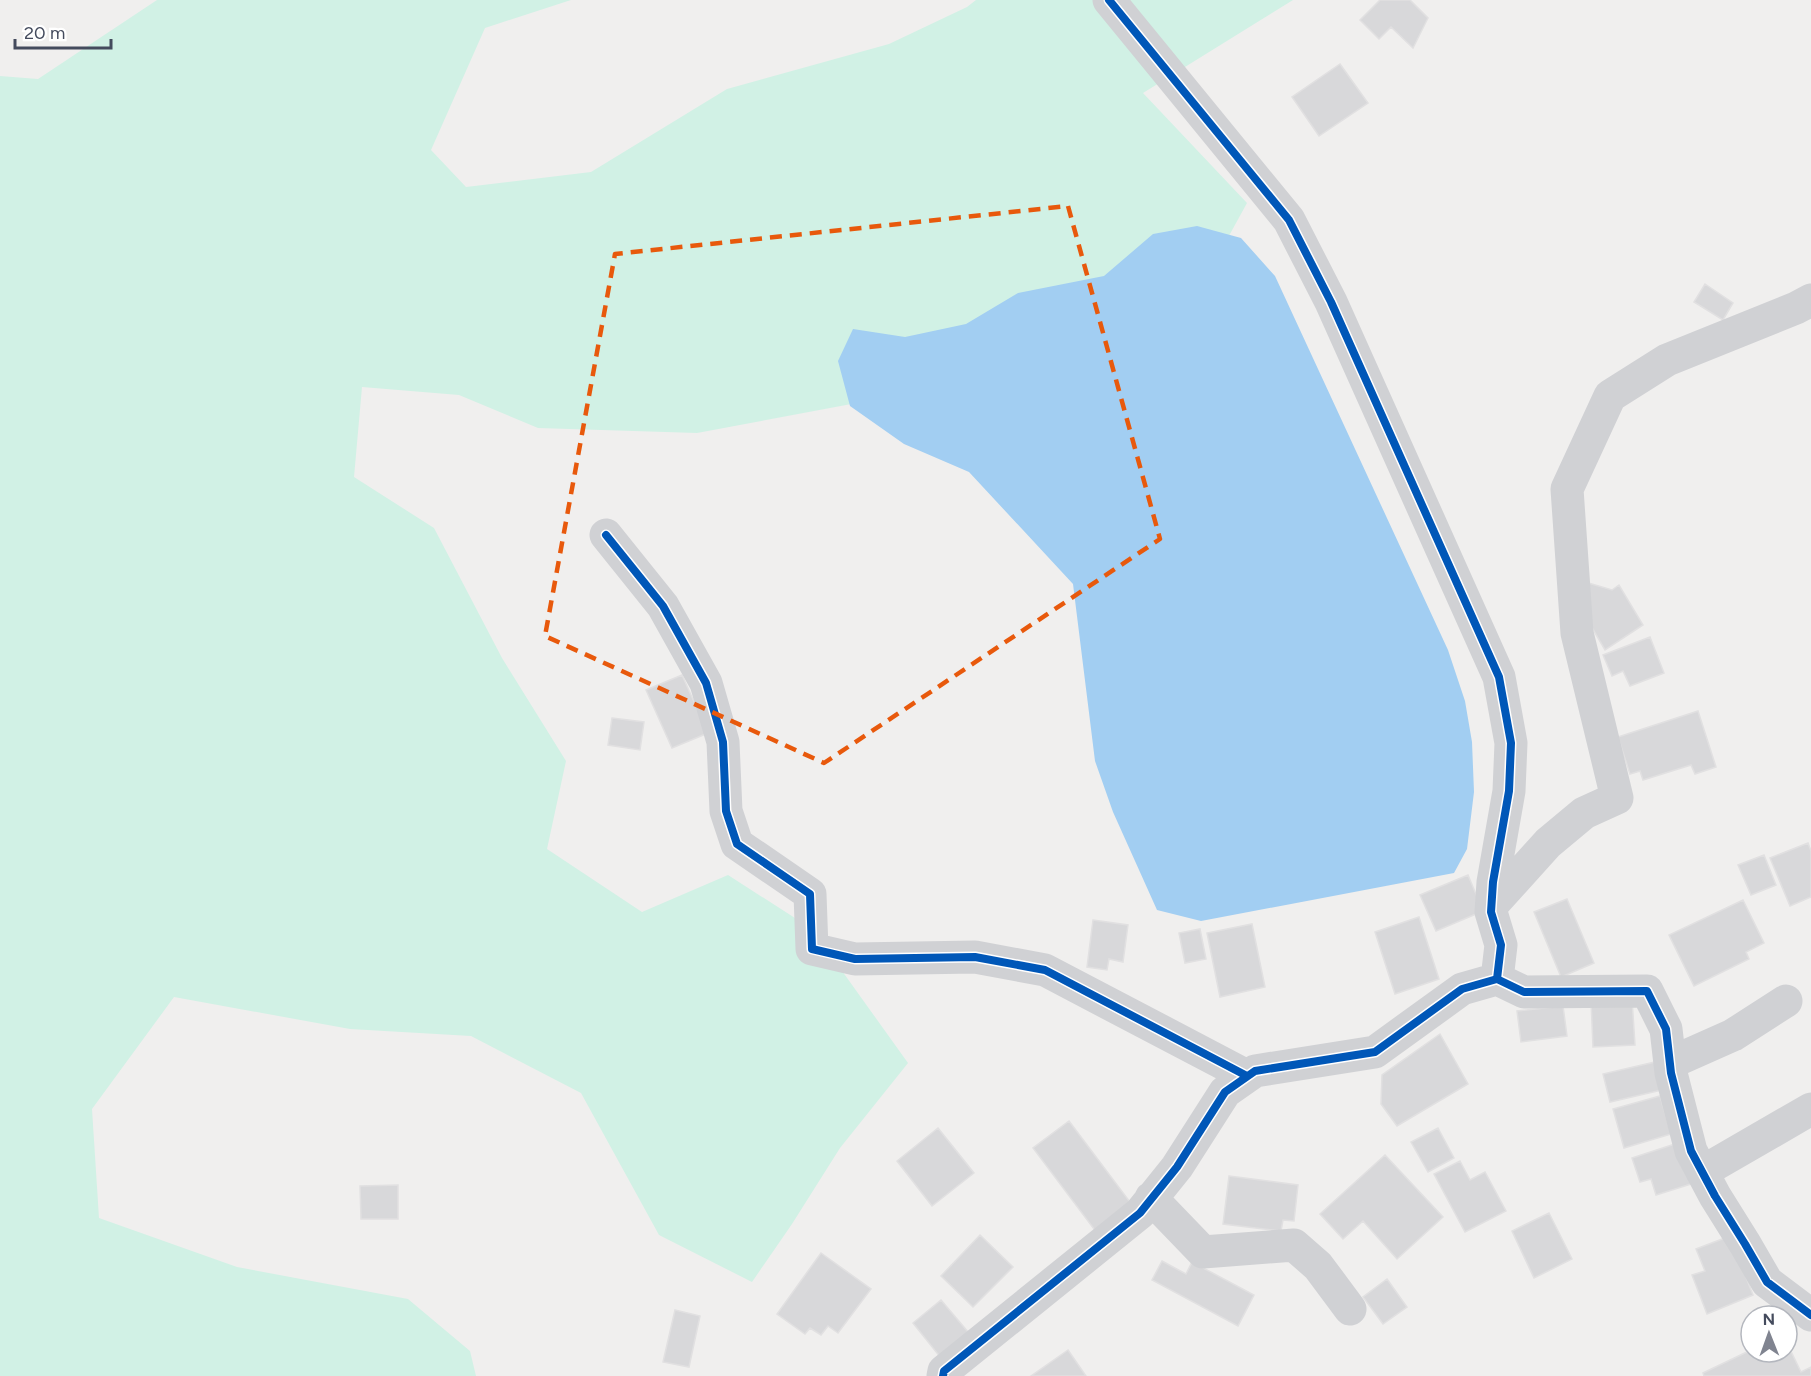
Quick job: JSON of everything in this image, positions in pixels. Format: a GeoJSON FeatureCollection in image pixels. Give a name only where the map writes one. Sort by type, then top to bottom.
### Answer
{"type":"FeatureCollection","features":[{"type":"Feature","properties":{"kind":"street"},"geometry":{"type":"LineString","coordinates":[[1109,0],[1288,220],[1331,302],[1499,677],[1511,743],[1509,791],[1493,882],[1491,912],[1501,945],[1497,979]]}},
{"type":"Feature","properties":{"kind":"street"},"geometry":{"type":"LineString","coordinates":[[1492,905],[1548,843],[1584,813],[1617,798],[1577,633],[1567,489],[1610,396],[1667,360],[1811,300]]}},
{"type":"Feature","properties":{"kind":"street"},"geometry":{"type":"LineString","coordinates":[[606,535],[663,606],[706,683],[723,742],[726,811],[737,844],[810,894],[812,949],[855,959],[975,957],[1045,970],[1247,1076]]}},
{"type":"Feature","properties":{"kind":"street"},"geometry":{"type":"LineString","coordinates":[[943,1376],[944,1371],[1140,1213],[1177,1167],[1225,1092],[1247,1076],[1255,1071],[1375,1052],[1462,989],[1497,979],[1524,992],[1647,991],[1666,1029],[1670,1064],[1691,1151],[1767,1282],[1811,1315]]}},
{"type":"Feature","properties":{"kind":"street"},"geometry":{"type":"LineString","coordinates":[[1670,1064],[1733,1035],[1786,1001]]}},
{"type":"Feature","properties":{"kind":"street"},"geometry":{"type":"LineString","coordinates":[[1702,1172],[1811,1110]]}},
{"type":"Feature","properties":{"kind":"street"},"geometry":{"type":"LineString","coordinates":[[1151,1198],[1203,1252],[1294,1245],[1318,1266],[1350,1309]]}},
{"type":"Feature","properties":{"kind":"highlighted area"},"geometry":{"type":"Polygon","coordinates":[[[1068,206],[1160,539],[824,763],[545,636],[615,254],[1068,206]]]}},
{"type":"Feature","properties":{"kind":"green space"},"geometry":{"type":"Polygon","coordinates":[[[157,0],[571,0],[485,28],[431,150],[466,187],[591,172],[727,89],[889,44],[967,7],[976,0],[1293,0],[1143,93],[1247,203],[1213,265],[894,396],[697,433],[538,428],[459,395],[362,387],[354,477],[434,528],[502,658],[566,761],[547,849],[642,912],[728,875],[812,929],[908,1063],[840,1148],[752,1282],[659,1235],[581,1093],[471,1036],[350,1029],[174,997],[92,1109],[99,1218],[237,1267],[408,1299],[470,1351],[476,1376],[0,1376],[0,76],[38,79],[157,0]]]}},
{"type":"Feature","properties":{"kind":"water"},"geometry":{"type":"Polygon","coordinates":[[[1197,226],[1241,238],[1275,276],[1448,650],[1465,701],[1472,742],[1474,792],[1467,849],[1454,873],[1201,921],[1157,910],[1113,812],[1095,761],[1073,584],[969,472],[904,444],[850,406],[838,361],[853,329],[905,337],[966,324],[1018,293],[1104,276],[1153,234],[1197,226]]]}},
{"type":"Feature","properties":{"kind":"building"},"geometry":{"type":"Polygon","coordinates":[[[1380,0],[1410,0],[1428,18],[1413,48],[1391,27],[1379,39],[1360,20],[1380,0]]]}},
{"type":"Feature","properties":{"kind":"building"},"geometry":{"type":"Polygon","coordinates":[[[1340,64],[1368,103],[1319,136],[1292,97],[1340,64]]]}},
{"type":"Feature","properties":{"kind":"building"},"geometry":{"type":"Polygon","coordinates":[[[1705,284],[1733,303],[1723,320],[1694,302],[1705,284]]]}},
{"type":"Feature","properties":{"kind":"building"},"geometry":{"type":"Polygon","coordinates":[[[1585,582],[1612,590],[1619,585],[1643,625],[1605,650],[1584,614],[1585,582]]]}},
{"type":"Feature","properties":{"kind":"building"},"geometry":{"type":"Polygon","coordinates":[[[1650,637],[1664,673],[1630,686],[1623,671],[1612,676],[1603,655],[1650,637]]]}},
{"type":"Feature","properties":{"kind":"building"},"geometry":{"type":"Polygon","coordinates":[[[682,675],[708,733],[672,748],[646,690],[682,675]]]}},
{"type":"Feature","properties":{"kind":"building"},"geometry":{"type":"Polygon","coordinates":[[[1698,711],[1716,767],[1695,774],[1691,765],[1643,780],[1640,771],[1630,774],[1618,737],[1698,711]]]}},
{"type":"Feature","properties":{"kind":"building"},"geometry":{"type":"Polygon","coordinates":[[[612,718],[644,722],[640,750],[608,745],[612,718]]]}},
{"type":"Feature","properties":{"kind":"building"},"geometry":{"type":"Polygon","coordinates":[[[1808,843],[1811,851],[1811,897],[1790,906],[1770,858],[1808,843]]]}},
{"type":"Feature","properties":{"kind":"building"},"geometry":{"type":"Polygon","coordinates":[[[1764,855],[1776,885],[1751,895],[1738,865],[1764,855]]]}},
{"type":"Feature","properties":{"kind":"building"},"geometry":{"type":"Polygon","coordinates":[[[1468,875],[1483,911],[1436,931],[1420,895],[1468,875]]]}},
{"type":"Feature","properties":{"kind":"building"},"geometry":{"type":"Polygon","coordinates":[[[1567,899],[1594,963],[1561,977],[1534,912],[1567,899]]]}},
{"type":"Feature","properties":{"kind":"building"},"geometry":{"type":"Polygon","coordinates":[[[1743,900],[1764,943],[1746,952],[1749,959],[1694,986],[1669,935],[1743,900]]]}},
{"type":"Feature","properties":{"kind":"building"},"geometry":{"type":"Polygon","coordinates":[[[1419,917],[1439,979],[1395,994],[1375,932],[1419,917]]]}},
{"type":"Feature","properties":{"kind":"building"},"geometry":{"type":"Polygon","coordinates":[[[1093,920],[1128,925],[1123,962],[1109,959],[1107,970],[1087,967],[1093,920]]]}},
{"type":"Feature","properties":{"kind":"building"},"geometry":{"type":"Polygon","coordinates":[[[1252,924],[1265,987],[1220,997],[1207,933],[1252,924]]]}},
{"type":"Feature","properties":{"kind":"building"},"geometry":{"type":"Polygon","coordinates":[[[1200,929],[1206,959],[1185,963],[1179,933],[1200,929]]]}},
{"type":"Feature","properties":{"kind":"building"},"geometry":{"type":"Polygon","coordinates":[[[1632,999],[1635,1045],[1593,1047],[1591,1001],[1632,999]]]}},
{"type":"Feature","properties":{"kind":"building"},"geometry":{"type":"Polygon","coordinates":[[[1563,1006],[1567,1036],[1521,1042],[1517,1011],[1563,1006]]]}},
{"type":"Feature","properties":{"kind":"building"},"geometry":{"type":"Polygon","coordinates":[[[1440,1034],[1468,1084],[1397,1126],[1381,1104],[1382,1075],[1440,1034]]]}},
{"type":"Feature","properties":{"kind":"building"},"geometry":{"type":"Polygon","coordinates":[[[1655,1062],[1662,1090],[1610,1102],[1603,1074],[1655,1062]]]}},
{"type":"Feature","properties":{"kind":"building"},"geometry":{"type":"Polygon","coordinates":[[[1660,1096],[1671,1134],[1624,1148],[1613,1109],[1660,1096]]]}},
{"type":"Feature","properties":{"kind":"building"},"geometry":{"type":"Polygon","coordinates":[[[1069,1121],[1136,1210],[1100,1237],[1033,1148],[1069,1121]]]}},
{"type":"Feature","properties":{"kind":"building"},"geometry":{"type":"Polygon","coordinates":[[[938,1128],[974,1173],[932,1206],[897,1161],[938,1128]]]}},
{"type":"Feature","properties":{"kind":"building"},"geometry":{"type":"Polygon","coordinates":[[[1438,1128],[1454,1158],[1428,1172],[1411,1142],[1438,1128]]]}},
{"type":"Feature","properties":{"kind":"building"},"geometry":{"type":"Polygon","coordinates":[[[1678,1143],[1691,1184],[1656,1195],[1651,1179],[1640,1182],[1632,1158],[1678,1143]]]}},
{"type":"Feature","properties":{"kind":"building"},"geometry":{"type":"Polygon","coordinates":[[[1385,1155],[1443,1217],[1397,1259],[1363,1221],[1343,1239],[1320,1214],[1385,1155]]]}},
{"type":"Feature","properties":{"kind":"building"},"geometry":{"type":"Polygon","coordinates":[[[1460,1161],[1470,1180],[1485,1172],[1506,1211],[1465,1232],[1434,1174],[1460,1161]]]}},
{"type":"Feature","properties":{"kind":"building"},"geometry":{"type":"Polygon","coordinates":[[[1229,1176],[1298,1185],[1294,1221],[1283,1220],[1281,1231],[1223,1224],[1229,1176]]]}},
{"type":"Feature","properties":{"kind":"building"},"geometry":{"type":"Polygon","coordinates":[[[398,1185],[398,1219],[361,1219],[360,1186],[398,1185]]]}},
{"type":"Feature","properties":{"kind":"building"},"geometry":{"type":"Polygon","coordinates":[[[1549,1213],[1572,1259],[1534,1278],[1512,1231],[1549,1213]]]}},
{"type":"Feature","properties":{"kind":"building"},"geometry":{"type":"Polygon","coordinates":[[[980,1235],[1013,1267],[973,1307],[941,1276],[980,1235]]]}},
{"type":"Feature","properties":{"kind":"building"},"geometry":{"type":"Polygon","coordinates":[[[1730,1236],[1753,1295],[1707,1314],[1692,1275],[1705,1271],[1696,1249],[1730,1236]]]}},
{"type":"Feature","properties":{"kind":"building"},"geometry":{"type":"Polygon","coordinates":[[[821,1253],[871,1289],[838,1333],[828,1326],[821,1335],[810,1328],[805,1334],[777,1314],[821,1253]]]}},
{"type":"Feature","properties":{"kind":"building"},"geometry":{"type":"Polygon","coordinates":[[[1162,1261],[1186,1274],[1192,1262],[1254,1295],[1238,1326],[1152,1280],[1162,1261]]]}},
{"type":"Feature","properties":{"kind":"building"},"geometry":{"type":"Polygon","coordinates":[[[1387,1279],[1407,1307],[1383,1324],[1363,1297],[1387,1279]]]}},
{"type":"Feature","properties":{"kind":"building"},"geometry":{"type":"Polygon","coordinates":[[[941,1300],[974,1339],[945,1363],[913,1323],[941,1300]]]}},
{"type":"Feature","properties":{"kind":"building"},"geometry":{"type":"Polygon","coordinates":[[[675,1310],[700,1316],[689,1367],[663,1362],[675,1310]]]}},
{"type":"Feature","properties":{"kind":"building"},"geometry":{"type":"Polygon","coordinates":[[[1068,1350],[1086,1376],[1031,1376],[1068,1350]]]}},
{"type":"Feature","properties":{"kind":"building"},"geometry":{"type":"Polygon","coordinates":[[[1739,1356],[1739,1364],[1797,1364],[1801,1372],[1811,1367],[1811,1376],[1704,1376],[1703,1373],[1739,1356]]]}},
{"type":"Feature","properties":{"kind":"cycle path"},"geometry":{"type":"LineString","coordinates":[[1109,0],[1289,220],[1331,302],[1499,677],[1511,743],[1509,791],[1493,882],[1491,912],[1501,945],[1497,979]]}},
{"type":"Feature","properties":{"kind":"cycle path"},"geometry":{"type":"LineString","coordinates":[[606,535],[663,606],[706,683],[723,742],[726,811],[737,844],[810,894],[812,949],[855,959],[975,957],[1045,970],[1247,1076]]}},
{"type":"Feature","properties":{"kind":"cycle path"},"geometry":{"type":"LineString","coordinates":[[943,1376],[944,1371],[1140,1213],[1177,1167],[1225,1092],[1255,1071],[1375,1052],[1462,989],[1497,979],[1524,992],[1647,991],[1666,1029],[1671,1073],[1691,1151],[1715,1196],[1767,1282],[1811,1315]]}}]}
